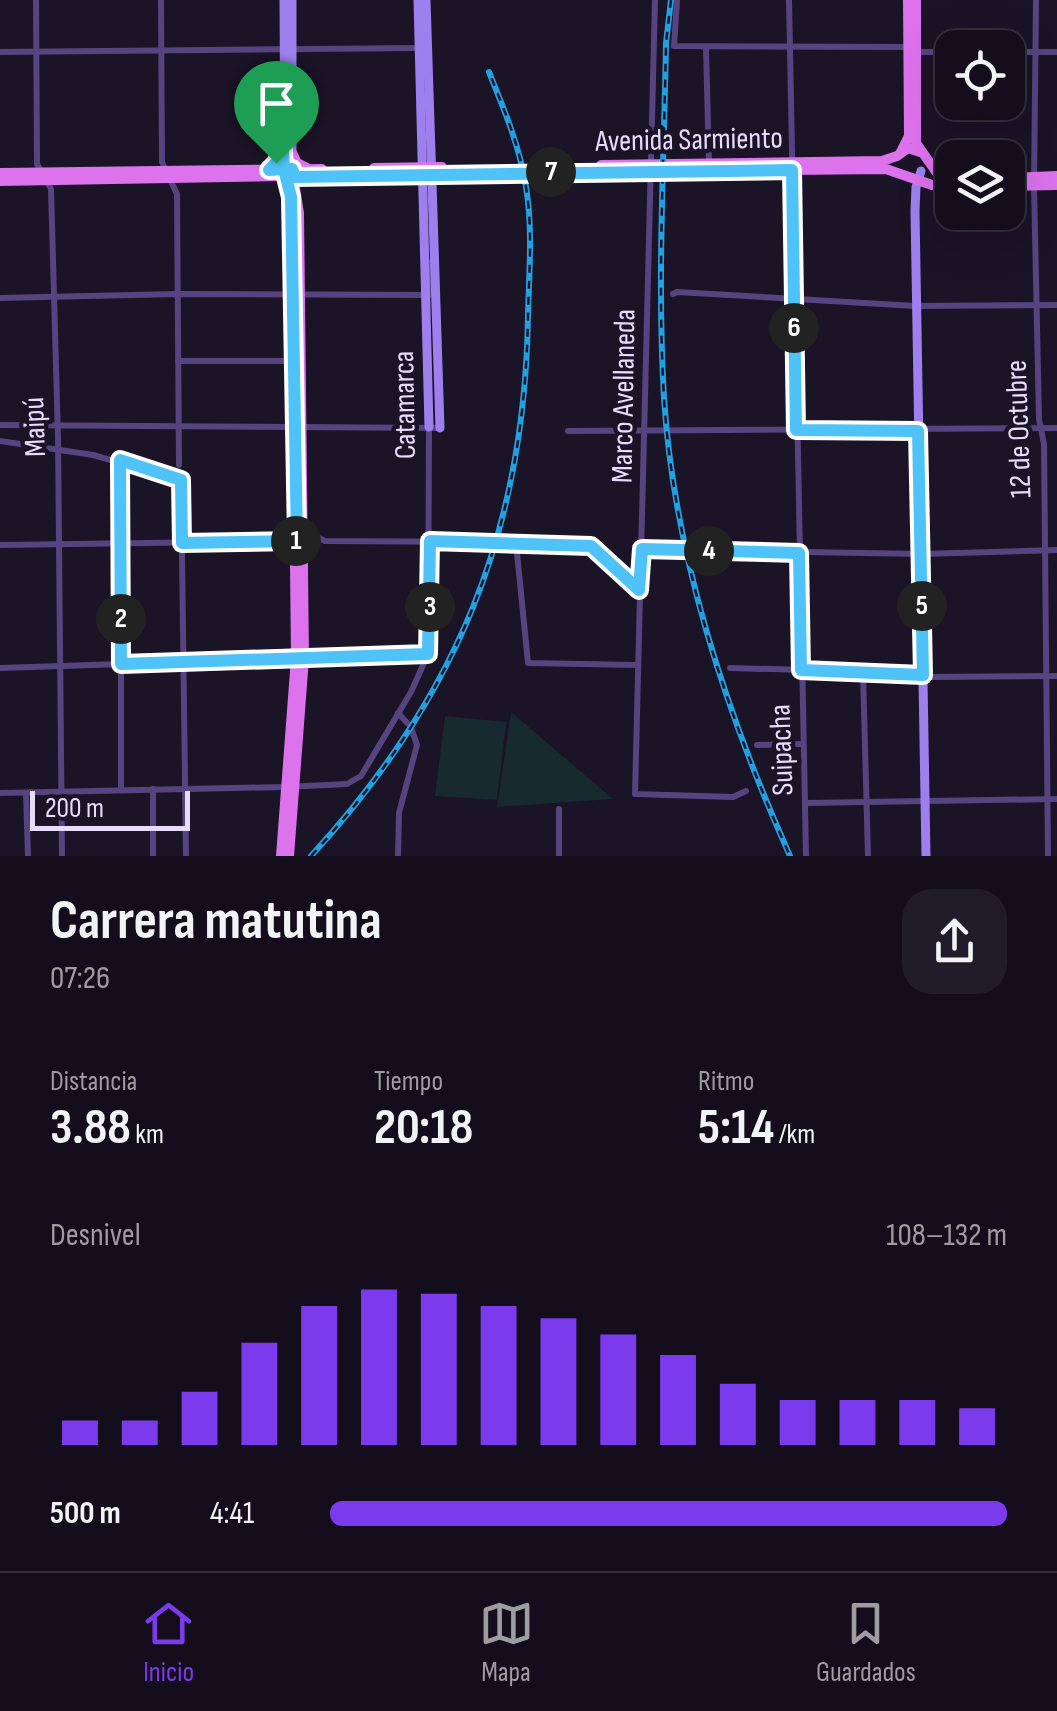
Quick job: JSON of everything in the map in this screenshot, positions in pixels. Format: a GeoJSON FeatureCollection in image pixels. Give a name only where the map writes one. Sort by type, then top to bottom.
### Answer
{"type":"FeatureCollection","features":[{"type":"Feature","properties":{"kind":"main road"},"geometry":{"type":"LineString","coordinates":[[284,0],[288,50]]}},
{"type":"Feature","properties":{"kind":"main road"},"geometry":{"type":"LineString","coordinates":[[281,856],[300,658],[294,198],[287,150],[292,0]]}},
{"type":"Feature","properties":{"kind":"main road","name":"Catamarca"},"geometry":{"type":"LineString","coordinates":[[418,0],[430,152],[426,171],[432,190],[434,428]]}},
{"type":"Feature","properties":{"kind":"main road","name":"Catamarca"},"geometry":{"type":"LineString","coordinates":[[426,0],[425,251],[432,295]]}},
{"type":"Feature","properties":{"kind":"main road"},"geometry":{"type":"LineString","coordinates":[[908,0],[916,137],[922,155],[935,172]]}},
{"type":"Feature","properties":{"kind":"main road"},"geometry":{"type":"LineString","coordinates":[[899,172],[899,155],[908,136],[916,0]]}},
{"type":"Feature","properties":{"kind":"main road","name":"Avenida Sarmiento"},"geometry":{"type":"LineString","coordinates":[[0,173],[271,174],[792,166],[882,161],[912,148],[922,155]]}},
{"type":"Feature","properties":{"kind":"main road"},"geometry":{"type":"LineString","coordinates":[[287,150],[297,163],[313,173],[294,198]]}},
{"type":"Feature","properties":{"kind":"main road"},"geometry":{"type":"LineString","coordinates":[[287,150],[271,174],[284,183],[294,198]]}},
{"type":"Feature","properties":{"kind":"main road"},"geometry":{"type":"LineString","coordinates":[[430,152],[434,162],[450,170],[438,178],[432,190]]}},
{"type":"Feature","properties":{"kind":"main road"},"geometry":{"type":"LineString","coordinates":[[922,155],[915,195],[926,856]]}},
{"type":"Feature","properties":{"kind":"main road","name":"Avenida Sarmiento"},"geometry":{"type":"LineString","coordinates":[[650,167],[709,164],[875,168],[917,176],[935,185]]}},
{"type":"Feature","properties":{"kind":"main road","name":"Avenida Sarmiento"},"geometry":{"type":"LineString","coordinates":[[0,181],[44,176]]}},
{"type":"Feature","properties":{"kind":"main road"},"geometry":{"type":"LineString","coordinates":[[1025,183],[1057,176]]}},
{"type":"Feature","properties":{"kind":"main road"},"geometry":{"type":"LineString","coordinates":[[1025,181],[1057,185]]}},
{"type":"Feature","properties":{"kind":"main road"},"geometry":{"type":"LineString","coordinates":[[915,195],[932,185]]}},
{"type":"Feature","properties":{"kind":"main road"},"geometry":{"type":"LineString","coordinates":[[296,295],[294,361],[299,425]]}},
{"type":"Feature","properties":{"kind":"main road"},"geometry":{"type":"LineString","coordinates":[[288,787],[289,856]]}},
{"type":"Feature","properties":{"kind":"street","name":"Maipú"},"geometry":{"type":"LineString","coordinates":[[36,0],[37,164],[51,189],[62,856]]}},
{"type":"Feature","properties":{"kind":"street"},"geometry":{"type":"LineString","coordinates":[[161,0],[162,162],[177,194],[179,466]]}},
{"type":"Feature","properties":{"kind":"street","name":"Marco Avellaneda"},"geometry":{"type":"LineString","coordinates":[[655,0],[636,794],[733,797],[746,791]]}},
{"type":"Feature","properties":{"kind":"street"},"geometry":{"type":"LineString","coordinates":[[678,0],[674,46],[935,51]]}},
{"type":"Feature","properties":{"kind":"street","name":"Suipacha"},"geometry":{"type":"LineString","coordinates":[[788,0],[806,856]]}},
{"type":"Feature","properties":{"kind":"street","name":"12 de Octubre"},"geometry":{"type":"LineString","coordinates":[[1036,0],[1036,305],[1040,428],[1044,444],[1046,676],[1052,799],[1048,856]]}},
{"type":"Feature","properties":{"kind":"street"},"geometry":{"type":"LineString","coordinates":[[0,52],[424,48]]}},
{"type":"Feature","properties":{"kind":"street"},"geometry":{"type":"LineString","coordinates":[[706,48],[709,164]]}},
{"type":"Feature","properties":{"kind":"street"},"geometry":{"type":"LineString","coordinates":[[1025,52],[1057,52]]}},
{"type":"Feature","properties":{"kind":"street"},"geometry":{"type":"LineString","coordinates":[[673,294],[916,306],[1057,305]]}},
{"type":"Feature","properties":{"kind":"street"},"geometry":{"type":"LineString","coordinates":[[0,298],[432,295]]}},
{"type":"Feature","properties":{"kind":"street"},"geometry":{"type":"LineString","coordinates":[[178,361],[294,361]]}},
{"type":"Feature","properties":{"kind":"street"},"geometry":{"type":"LineString","coordinates":[[0,425],[434,428]]}},
{"type":"Feature","properties":{"kind":"street","name":"Catamarca"},"geometry":{"type":"LineString","coordinates":[[288,787],[348,784],[361,776],[424,668],[428,654],[434,428]]}},
{"type":"Feature","properties":{"kind":"street"},"geometry":{"type":"LineString","coordinates":[[568,431],[1057,428]]}},
{"type":"Feature","properties":{"kind":"street"},"geometry":{"type":"LineString","coordinates":[[0,441],[120,460],[181,480],[186,856]]}},
{"type":"Feature","properties":{"kind":"street"},"geometry":{"type":"LineString","coordinates":[[120,460],[122,790]]}},
{"type":"Feature","properties":{"kind":"street"},"geometry":{"type":"LineString","coordinates":[[0,546],[182,543],[300,535],[324,540],[591,546],[639,590]]}},
{"type":"Feature","properties":{"kind":"street"},"geometry":{"type":"LineString","coordinates":[[516,543],[528,663],[637,664]]}},
{"type":"Feature","properties":{"kind":"street"},"geometry":{"type":"LineString","coordinates":[[642,549],[921,554],[1057,550]]}},
{"type":"Feature","properties":{"kind":"street"},"geometry":{"type":"LineString","coordinates":[[0,668],[428,654]]}},
{"type":"Feature","properties":{"kind":"street"},"geometry":{"type":"LineString","coordinates":[[730,668],[1057,676]]}},
{"type":"Feature","properties":{"kind":"street"},"geometry":{"type":"LineString","coordinates":[[863,672],[868,856]]}},
{"type":"Feature","properties":{"kind":"street"},"geometry":{"type":"LineString","coordinates":[[398,713],[411,727],[417,744],[398,823],[398,856]]}},
{"type":"Feature","properties":{"kind":"street"},"geometry":{"type":"LineString","coordinates":[[757,744],[803,744]]}},
{"type":"Feature","properties":{"kind":"street"},"geometry":{"type":"LineString","coordinates":[[0,793],[288,787]]}},
{"type":"Feature","properties":{"kind":"street"},"geometry":{"type":"LineString","coordinates":[[153,856],[154,789]]}},
{"type":"Feature","properties":{"kind":"street"},"geometry":{"type":"LineString","coordinates":[[26,793],[28,856]]}},
{"type":"Feature","properties":{"kind":"street"},"geometry":{"type":"LineString","coordinates":[[806,803],[1052,799]]}},
{"type":"Feature","properties":{"kind":"street"},"geometry":{"type":"LineString","coordinates":[[559,809],[559,856]]}},
{"type":"Feature","properties":{"kind":"green space"},"geometry":{"type":"Polygon","coordinates":[[[511,712],[613,799],[497,807],[511,712]]]}},
{"type":"Feature","properties":{"kind":"green space"},"geometry":{"type":"Polygon","coordinates":[[[445,716],[506,722],[497,800],[435,796],[445,716]]]}},
{"type":"Feature","properties":{"kind":"railway"},"geometry":{"type":"LineString","coordinates":[[671,0],[666,43],[661,265],[664,398],[670,457],[691,574],[707,632],[745,746],[790,856]]}},
{"type":"Feature","properties":{"kind":"railway"},"geometry":{"type":"LineString","coordinates":[[311,856],[362,796],[406,735],[443,672],[473,607],[497,539],[524,394],[530,267],[529,219],[520,157],[489,72]]}},
{"type":"Feature","properties":{"kind":"route"},"geometry":{"type":"LineString","coordinates":[[276,163],[269,170],[284,169],[291,197],[297,541],[182,543],[181,480],[120,460],[121,664],[428,654],[430,541],[591,546],[639,590],[642,549],[799,553],[801,670],[923,675],[918,431],[796,430],[792,170],[295,177],[292,169],[284,169],[283,150],[276,163]]}}]}
